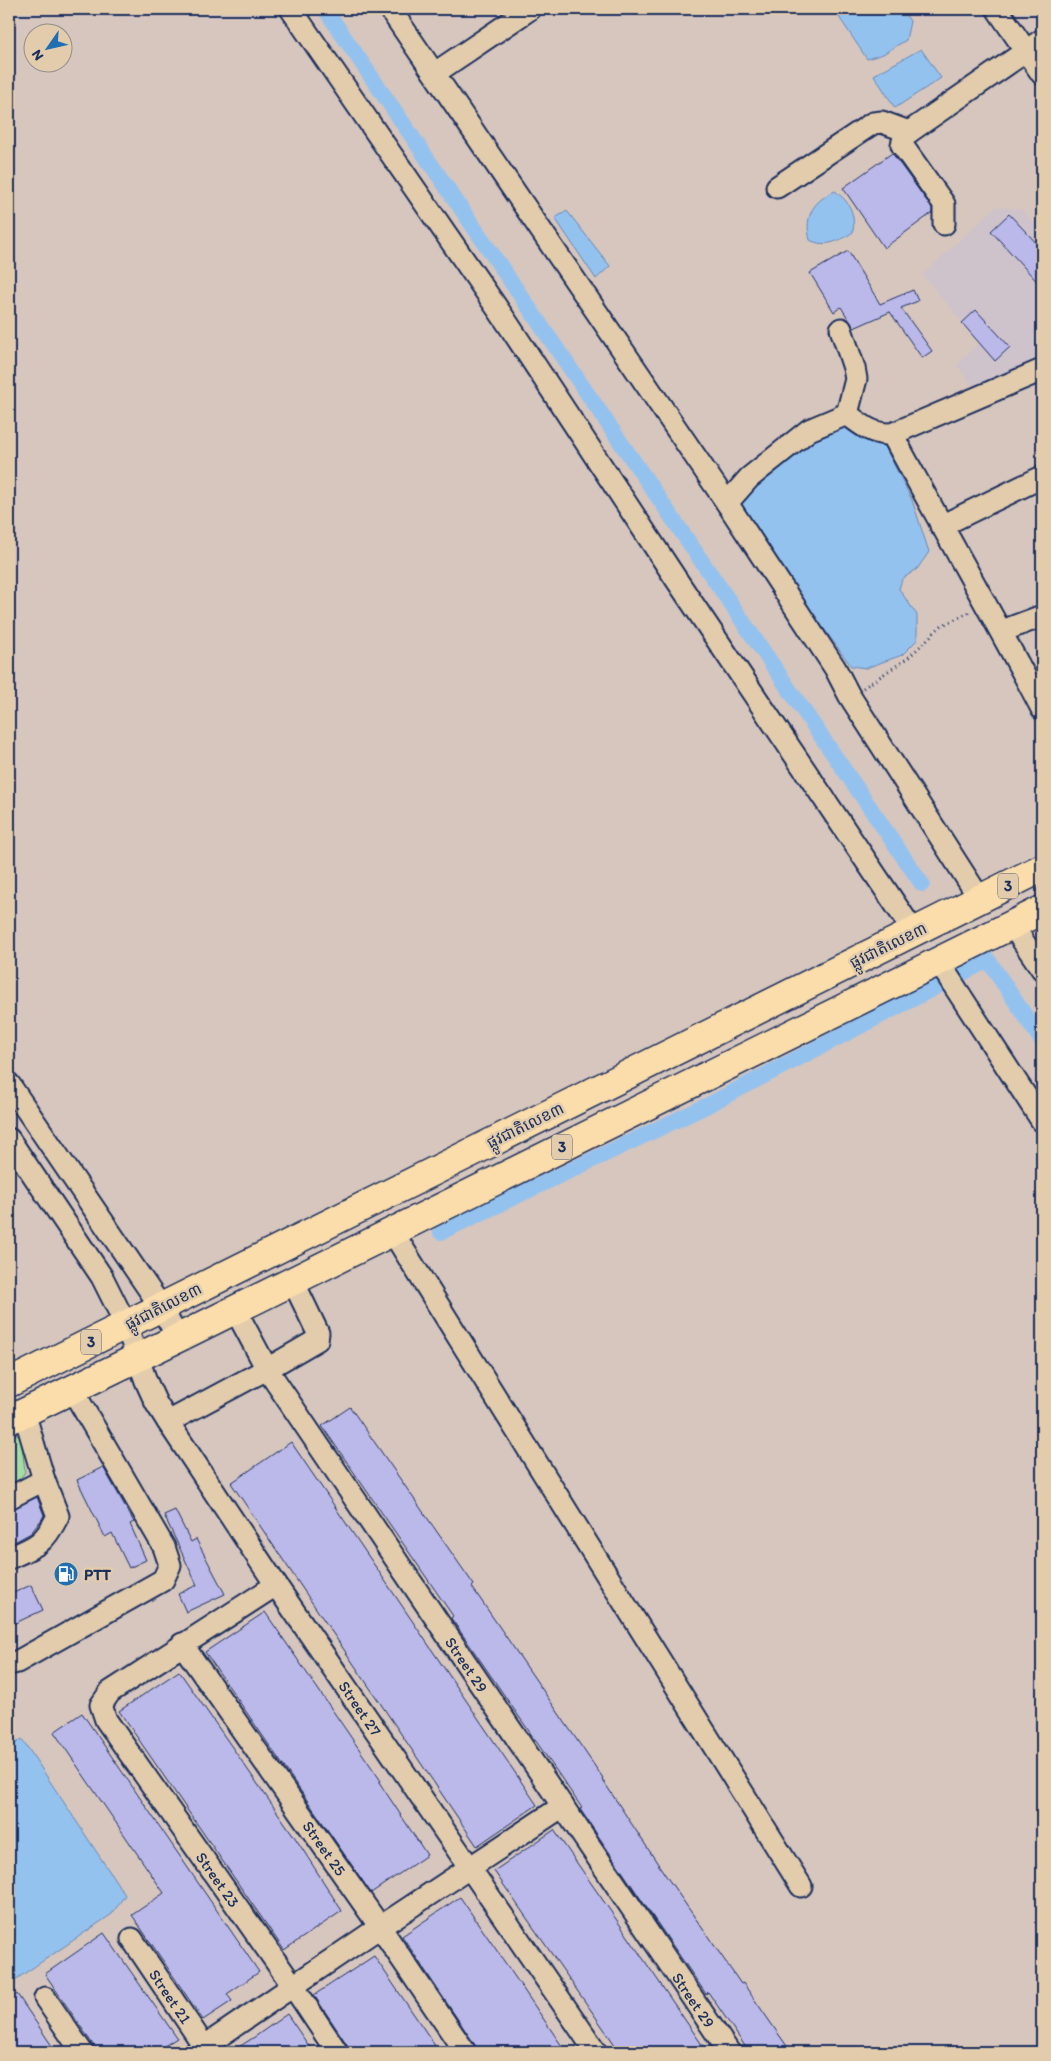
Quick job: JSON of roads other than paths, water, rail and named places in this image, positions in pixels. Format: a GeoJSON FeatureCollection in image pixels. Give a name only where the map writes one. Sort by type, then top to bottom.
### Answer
{"type":"FeatureCollection","features":[{"type":"Feature","properties":{"kind":"highway","name":"ផ្លូវជាតិលេខ៣"},"geometry":{"type":"LineString","coordinates":[[9,1383],[1042,868]]}},
{"type":"Feature","properties":{"kind":"highway","name":"ផ្លូវជាតិលេខ៣"},"geometry":{"type":"LineString","coordinates":[[16,1416],[178,1338],[1042,910]]}},
{"type":"Feature","properties":{"kind":"street"},"geometry":{"type":"LineString","coordinates":[[291,9],[506,321],[678,582],[920,929]]}},
{"type":"Feature","properties":{"kind":"street"},"geometry":{"type":"LineString","coordinates":[[390,9],[727,503],[835,668],[849,695],[976,901]]}},
{"type":"Feature","properties":{"kind":"street"},"geometry":{"type":"LineString","coordinates":[[435,73],[530,9]]}},
{"type":"Feature","properties":{"kind":"street"},"geometry":{"type":"LineString","coordinates":[[997,9],[1034,46],[1042,74]]}},
{"type":"Feature","properties":{"kind":"street"},"geometry":{"type":"LineString","coordinates":[[944,224],[944,204],[902,145],[904,138],[909,132],[1034,46]]}},
{"type":"Feature","properties":{"kind":"street"},"geometry":{"type":"LineString","coordinates":[[777,187],[873,123],[882,122],[909,132]]}},
{"type":"Feature","properties":{"kind":"street"},"geometry":{"type":"LineString","coordinates":[[841,329],[856,379],[847,414]]}},
{"type":"Feature","properties":{"kind":"street"},"geometry":{"type":"LineString","coordinates":[[847,414],[870,431],[882,435],[892,434],[1042,370]]}},
{"type":"Feature","properties":{"kind":"street"},"geometry":{"type":"LineString","coordinates":[[727,503],[749,478],[808,430],[847,414]]}},
{"type":"Feature","properties":{"kind":"street"},"geometry":{"type":"LineString","coordinates":[[892,434],[941,526],[1002,631],[1042,709]]}},
{"type":"Feature","properties":{"kind":"street"},"geometry":{"type":"LineString","coordinates":[[941,526],[1042,477]]}},
{"type":"Feature","properties":{"kind":"street"},"geometry":{"type":"LineString","coordinates":[[1002,631],[1042,616]]}},
{"type":"Feature","properties":{"kind":"street"},"geometry":{"type":"LineString","coordinates":[[1004,929],[1042,969]]}},
{"type":"Feature","properties":{"kind":"street"},"geometry":{"type":"LineString","coordinates":[[942,960],[1042,1121]]}},
{"type":"Feature","properties":{"kind":"street"},"geometry":{"type":"LineString","coordinates":[[9,1084],[161,1307],[178,1338]]}},
{"type":"Feature","properties":{"kind":"street"},"geometry":{"type":"LineString","coordinates":[[9,1138],[34,1121]]}},
{"type":"Feature","properties":{"kind":"street","name":"Street 27"},"geometry":{"type":"LineString","coordinates":[[9,1138],[102,1277],[126,1325],[156,1403],[168,1422],[276,1585],[596,2052]]}},
{"type":"Feature","properties":{"kind":"street"},"geometry":{"type":"LineString","coordinates":[[77,1239],[103,1222]]}},
{"type":"Feature","properties":{"kind":"street"},"geometry":{"type":"LineString","coordinates":[[392,1231],[801,1886]]}},
{"type":"Feature","properties":{"kind":"street"},"geometry":{"type":"LineString","coordinates":[[168,1422],[317,1340],[318,1333],[293,1281]]}},
{"type":"Feature","properties":{"kind":"street","name":"Street 29"},"geometry":{"type":"LineString","coordinates":[[235,1309],[267,1369],[729,2052]]}},
{"type":"Feature","properties":{"kind":"street"},"geometry":{"type":"LineString","coordinates":[[9,1664],[17,1662],[163,1580],[170,1565],[164,1546],[72,1389]]}},
{"type":"Feature","properties":{"kind":"street"},"geometry":{"type":"LineString","coordinates":[[9,1558],[32,1548],[48,1535],[58,1516],[16,1416]]}},
{"type":"Feature","properties":{"kind":"street"},"geometry":{"type":"LineString","coordinates":[[9,1498],[44,1480]]}},
{"type":"Feature","properties":{"kind":"street"},"geometry":{"type":"LineString","coordinates":[[182,1644],[276,1585]]}},
{"type":"Feature","properties":{"kind":"street","name":"Street 23"},"geometry":{"type":"LineString","coordinates":[[182,1644],[110,1692],[101,1705],[106,1720],[293,1986],[337,2052]]}},
{"type":"Feature","properties":{"kind":"street","name":"Street 25"},"geometry":{"type":"LineString","coordinates":[[182,1644],[465,2052]]}},
{"type":"Feature","properties":{"kind":"street"},"geometry":{"type":"LineString","coordinates":[[203,2050],[380,1927],[563,1806]]}},
{"type":"Feature","properties":{"kind":"street","name":"Street 21"},"geometry":{"type":"LineString","coordinates":[[132,1939],[203,2050]]}},
{"type":"Feature","properties":{"kind":"street"},"geometry":{"type":"LineString","coordinates":[[45,1998],[82,2052]]}},
{"type":"Feature","properties":{"kind":"water"},"geometry":{"type":"Polygon","coordinates":[[[851,9],[901,9],[910,21],[906,40],[883,54],[867,59],[839,17],[851,9]]]}},
{"type":"Feature","properties":{"kind":"water"},"geometry":{"type":"Polygon","coordinates":[[[921,49],[941,78],[895,108],[874,75],[921,49]]]}},
{"type":"Feature","properties":{"kind":"water"},"geometry":{"type":"Polygon","coordinates":[[[835,191],[851,209],[853,232],[843,238],[827,243],[810,240],[808,224],[812,210],[827,195],[835,191]]]}},
{"type":"Feature","properties":{"kind":"water"},"geometry":{"type":"Polygon","coordinates":[[[567,211],[610,266],[596,279],[555,218],[567,211]]]}},
{"type":"Feature","properties":{"kind":"water"},"geometry":{"type":"Polygon","coordinates":[[[837,420],[880,440],[885,447],[912,500],[929,552],[917,569],[902,579],[899,589],[917,615],[917,640],[902,655],[866,668],[851,666],[737,509],[748,492],[837,420]]]}},
{"type":"Feature","properties":{"kind":"water"},"geometry":{"type":"Polygon","coordinates":[[[22,1739],[125,1895],[112,1914],[9,1984],[9,1748],[22,1739]]]}},
{"type":"Feature","properties":{"kind":"waterway"},"geometry":{"type":"LineString","coordinates":[[325,9],[922,884]]}},
{"type":"Feature","properties":{"kind":"waterway"},"geometry":{"type":"LineString","coordinates":[[441,1232],[706,1106],[988,960],[1042,1041]]}},
{"type":"Feature","properties":{"kind":"place","name":"PTT"},"geometry":{"type":"Point","coordinates":[66,1574]}}]}
